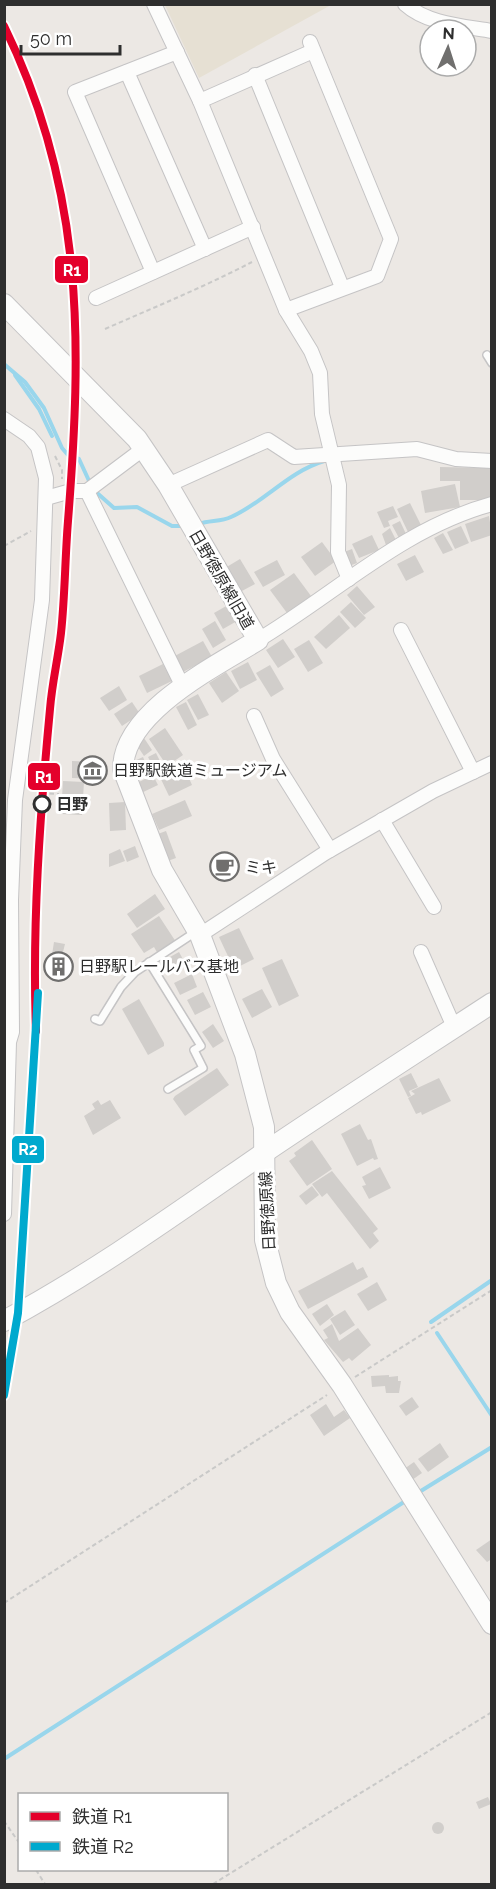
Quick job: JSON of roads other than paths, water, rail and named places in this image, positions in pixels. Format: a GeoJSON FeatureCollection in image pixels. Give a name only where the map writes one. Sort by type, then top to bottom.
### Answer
{"type":"FeatureCollection","features":[{"type":"Feature","properties":{"kind":"street"},"geometry":{"type":"LineString","coordinates":[[154,4],[200,101],[286,310],[311,351],[320,373],[322,414],[333,456],[340,500],[338,552],[349,579]]}},
{"type":"Feature","properties":{"kind":"street"},"geometry":{"type":"LineString","coordinates":[[405,4],[427,18],[492,32]]}},
{"type":"Feature","properties":{"kind":"street"},"geometry":{"type":"LineString","coordinates":[[200,101],[311,46],[391,239],[376,276],[286,310]]}},
{"type":"Feature","properties":{"kind":"street"},"geometry":{"type":"LineString","coordinates":[[153,272],[75,92],[177,52]]}},
{"type":"Feature","properties":{"kind":"street"},"geometry":{"type":"LineString","coordinates":[[127,72],[205,249]]}},
{"type":"Feature","properties":{"kind":"street"},"geometry":{"type":"LineString","coordinates":[[255,75],[342,287]]}},
{"type":"Feature","properties":{"kind":"street"},"geometry":{"type":"LineString","coordinates":[[96,298],[253,227]]}},
{"type":"Feature","properties":{"kind":"street","name":"日野徳原線旧道"},"geometry":{"type":"LineString","coordinates":[[4,304],[143,449],[168,485],[258,640],[182,685],[141,727],[124,755],[123,770],[162,870],[200,935],[245,1053],[264,1127],[265,1153]]}},
{"type":"Feature","properties":{"kind":"street"},"geometry":{"type":"LineString","coordinates":[[4,419],[29,436],[38,447],[46,478],[42,600],[15,800],[11,900],[12,1032],[9,1042],[4,1214]]}},
{"type":"Feature","properties":{"kind":"street"},"geometry":{"type":"LineString","coordinates":[[168,485],[268,440],[294,457],[417,449],[456,459],[492,461]]}},
{"type":"Feature","properties":{"kind":"street"},"geometry":{"type":"LineString","coordinates":[[46,498],[70,491],[87,492],[143,449]]}},
{"type":"Feature","properties":{"kind":"street"},"geometry":{"type":"LineString","coordinates":[[87,492],[182,685]]}},
{"type":"Feature","properties":{"kind":"street"},"geometry":{"type":"LineString","coordinates":[[258,640],[429,527],[462,512],[492,504]]}},
{"type":"Feature","properties":{"kind":"street"},"geometry":{"type":"LineString","coordinates":[[401,630],[473,772]]}},
{"type":"Feature","properties":{"kind":"street"},"geometry":{"type":"LineString","coordinates":[[254,716],[273,759],[330,850]]}},
{"type":"Feature","properties":{"kind":"street"},"geometry":{"type":"LineString","coordinates":[[200,935],[330,850],[382,820],[492,763]]}},
{"type":"Feature","properties":{"kind":"street"},"geometry":{"type":"LineString","coordinates":[[382,820],[434,907]]}},
{"type":"Feature","properties":{"kind":"street"},"geometry":{"type":"LineString","coordinates":[[421,952],[454,1027]]}},
{"type":"Feature","properties":{"kind":"street"},"geometry":{"type":"LineString","coordinates":[[265,1153],[492,1002]]}},
{"type":"Feature","properties":{"kind":"street","name":"日野徳原線"},"geometry":{"type":"LineString","coordinates":[[4,1321],[70,1283],[173,1217],[265,1153]]}},
{"type":"Feature","properties":{"kind":"street","name":"日野徳原線"},"geometry":{"type":"LineString","coordinates":[[265,1153],[265,1240],[276,1283],[290,1312],[342,1385],[492,1624]]}},
{"type":"Feature","properties":{"kind":"lane"},"geometry":{"type":"LineString","coordinates":[[487,355],[492,363]]}},
{"type":"Feature","properties":{"kind":"lane"},"geometry":{"type":"LineString","coordinates":[[94,1019],[100,1021],[121,987],[135,972],[191,935],[200,935]]}},
{"type":"Feature","properties":{"kind":"lane"},"geometry":{"type":"LineString","coordinates":[[149,962],[201,1046],[194,1050],[204,1068],[168,1089]]}},
{"type":"Feature","properties":{"kind":"waterway"},"geometry":{"type":"LineString","coordinates":[[4,364],[25,382],[44,408],[62,448],[68,455],[79,459],[90,483]]}},
{"type":"Feature","properties":{"kind":"waterway"},"geometry":{"type":"LineString","coordinates":[[15,375],[39,409],[52,436]]}},
{"type":"Feature","properties":{"kind":"waterway"},"geometry":{"type":"LineString","coordinates":[[199,524],[223,520],[243,511],[299,472],[324,461]]}},
{"type":"Feature","properties":{"kind":"waterway"},"geometry":{"type":"LineString","coordinates":[[96,492],[114,508],[137,507],[172,526],[183,526]]}},
{"type":"Feature","properties":{"kind":"waterway"},"geometry":{"type":"LineString","coordinates":[[431,1322],[492,1280]]}},
{"type":"Feature","properties":{"kind":"waterway"},"geometry":{"type":"LineString","coordinates":[[437,1333],[492,1416]]}},
{"type":"Feature","properties":{"kind":"waterway"},"geometry":{"type":"LineString","coordinates":[[416,1494],[492,1447]]}},
{"type":"Feature","properties":{"kind":"waterway"},"geometry":{"type":"LineString","coordinates":[[4,1759],[407,1500]]}},
{"type":"Feature","properties":{"kind":"rail line","name":"R1"},"geometry":{"type":"LineString","coordinates":[[4,26],[31,87],[50,148],[64,208],[72,269],[75,330],[73,455],[63,605],[60,643],[51,699],[38,870],[35,950],[36,1031]]}},
{"type":"Feature","properties":{"kind":"rail line","name":"R2"},"geometry":{"type":"LineString","coordinates":[[4,1395],[18,1313],[38,993]]}},
{"type":"Feature","properties":{"kind":"place","name":"日野駅鉄道ミュージアム"},"geometry":{"type":"Point","coordinates":[92,770]}},
{"type":"Feature","properties":{"kind":"place","name":"日野"},"geometry":{"type":"Point","coordinates":[42,804]}},
{"type":"Feature","properties":{"kind":"place","name":"ミキ"},"geometry":{"type":"Point","coordinates":[224,867]}},
{"type":"Feature","properties":{"kind":"place","name":"日野駅レールバス基地"},"geometry":{"type":"Point","coordinates":[58,966]}}]}
